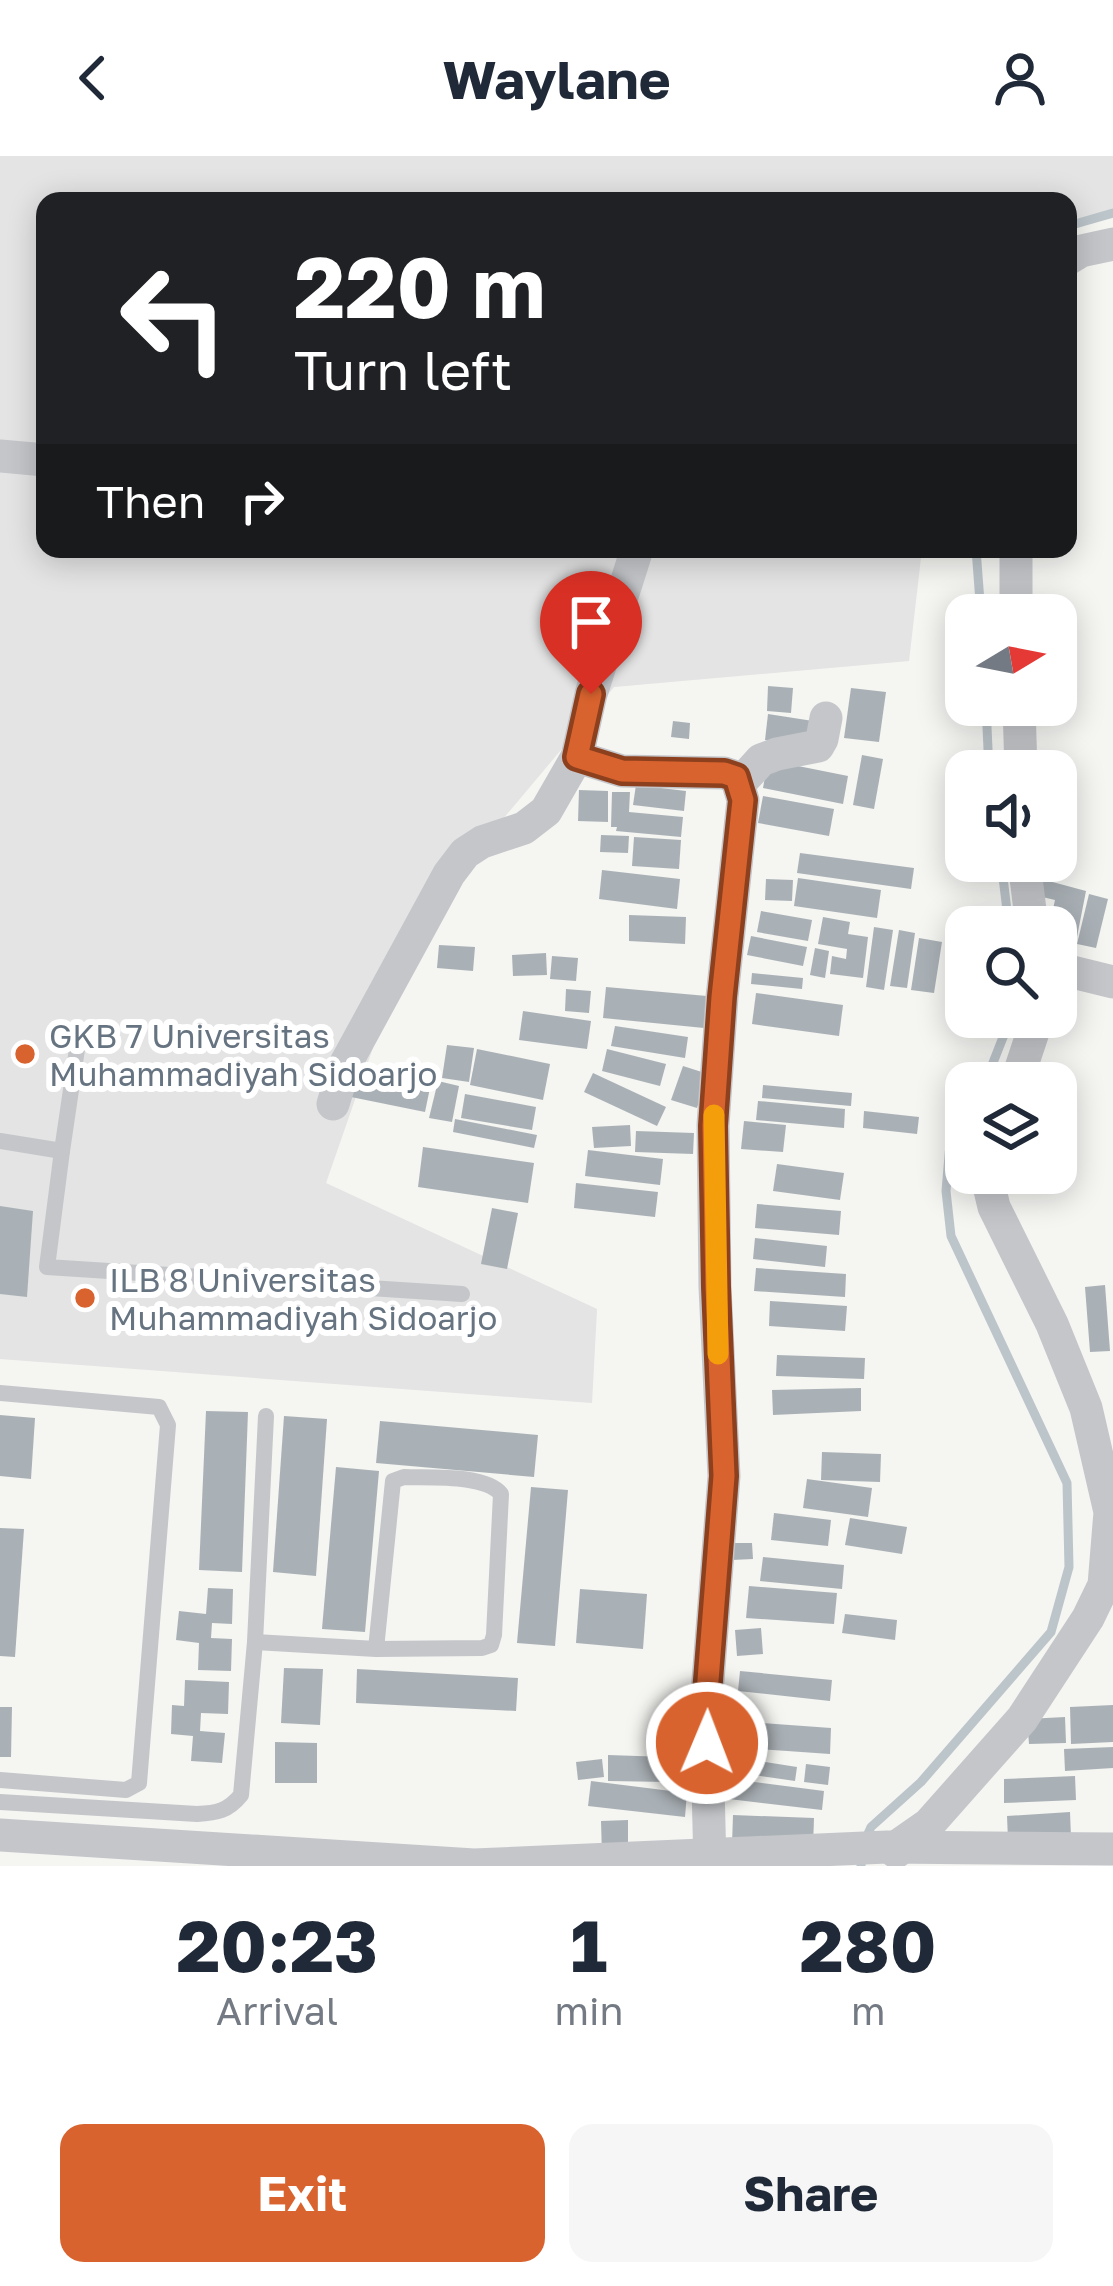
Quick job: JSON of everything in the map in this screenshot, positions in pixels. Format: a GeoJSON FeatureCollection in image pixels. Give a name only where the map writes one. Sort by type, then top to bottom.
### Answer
{"type":"FeatureCollection","features":[{"type":"Feature","properties":{"kind":"street"},"geometry":{"type":"LineString","coordinates":[[1077,253],[1113,244]]}},
{"type":"Feature","properties":{"kind":"street"},"geometry":{"type":"LineString","coordinates":[[0,456],[36,459]]}},
{"type":"Feature","properties":{"kind":"street"},"geometry":{"type":"LineString","coordinates":[[333,1104],[345,1065],[449,874],[465,853],[524,828],[546,811],[577,757],[591,694],[634,558]]}},
{"type":"Feature","properties":{"kind":"street"},"geometry":{"type":"LineString","coordinates":[[1016,558],[1016,594]]}},
{"type":"Feature","properties":{"kind":"street"},"geometry":{"type":"LineString","coordinates":[[740,783],[761,760],[818,746],[826,718]]}},
{"type":"Feature","properties":{"kind":"street"},"geometry":{"type":"LineString","coordinates":[[577,757],[622,771],[724,773],[736,777],[743,800],[713,1126],[724,1476],[706,1706],[709,1861]]}},
{"type":"Feature","properties":{"kind":"street"},"geometry":{"type":"LineString","coordinates":[[1077,973],[1113,982]]}},
{"type":"Feature","properties":{"kind":"street"},"geometry":{"type":"LineString","coordinates":[[893,1853],[928,1824],[1022,1719],[1104,1586],[1110,1512],[1086,1408],[991,1194]]}},
{"type":"Feature","properties":{"kind":"street"},"geometry":{"type":"LineString","coordinates":[[0,1835],[475,1866],[709,1861],[831,1849],[893,1853],[1113,1849]]}},
{"type":"Feature","properties":{"kind":"lane"},"geometry":{"type":"LineString","coordinates":[[77,1049],[47,1267],[462,1294]]}},
{"type":"Feature","properties":{"kind":"lane"},"geometry":{"type":"LineString","coordinates":[[0,1141],[62,1151]]}},
{"type":"Feature","properties":{"kind":"lane"},"geometry":{"type":"LineString","coordinates":[[0,1393],[159,1406],[168,1425],[140,1783],[126,1790],[0,1780]]}},
{"type":"Feature","properties":{"kind":"lane"},"geometry":{"type":"LineString","coordinates":[[0,1802],[197,1814],[219,1813],[241,1795],[255,1642],[266,1416]]}},
{"type":"Feature","properties":{"kind":"lane"},"geometry":{"type":"LineString","coordinates":[[255,1642],[376,1649],[491,1645],[501,1494],[497,1487],[482,1481],[393,1480],[376,1649]]}},
{"type":"Feature","properties":{"kind":"shaded area"},"geometry":{"type":"Polygon","coordinates":[[[0,156],[1113,156],[1113,214],[1077,228],[1077,192],[36,192],[36,558],[921,558],[909,661],[614,687],[417,921],[326,1183],[597,1309],[592,1403],[0,1359],[0,156]]]}},
{"type":"Feature","properties":{"kind":"building"},"geometry":{"type":"Polygon","coordinates":[[[768,686],[793,688],[791,713],[767,711],[768,686]]]}},
{"type":"Feature","properties":{"kind":"building"},"geometry":{"type":"Polygon","coordinates":[[[851,688],[886,692],[879,742],[844,738],[851,688]]]}},
{"type":"Feature","properties":{"kind":"building"},"geometry":{"type":"Polygon","coordinates":[[[768,714],[813,721],[810,747],[765,740],[768,714]]]}},
{"type":"Feature","properties":{"kind":"building"},"geometry":{"type":"Polygon","coordinates":[[[673,721],[690,723],[689,739],[671,737],[673,721]]]}},
{"type":"Feature","properties":{"kind":"building"},"geometry":{"type":"Polygon","coordinates":[[[862,755],[883,759],[874,809],[853,805],[862,755]]]}},
{"type":"Feature","properties":{"kind":"building"},"geometry":{"type":"Polygon","coordinates":[[[768,760],[848,776],[843,804],[763,788],[768,760]]]}},
{"type":"Feature","properties":{"kind":"building"},"geometry":{"type":"Polygon","coordinates":[[[636,785],[686,791],[684,811],[633,805],[636,785]]]}},
{"type":"Feature","properties":{"kind":"building"},"geometry":{"type":"Polygon","coordinates":[[[579,790],[608,791],[608,822],[578,821],[579,790]]]}},
{"type":"Feature","properties":{"kind":"building"},"geometry":{"type":"Polygon","coordinates":[[[612,792],[630,792],[629,812],[683,817],[681,837],[616,831],[617,827],[611,827],[612,792]]]}},
{"type":"Feature","properties":{"kind":"building"},"geometry":{"type":"Polygon","coordinates":[[[763,796],[834,809],[829,836],[758,823],[763,796]]]}},
{"type":"Feature","properties":{"kind":"building"},"geometry":{"type":"Polygon","coordinates":[[[601,835],[629,836],[628,853],[600,852],[601,835]]]}},
{"type":"Feature","properties":{"kind":"building"},"geometry":{"type":"Polygon","coordinates":[[[634,837],[681,840],[679,869],[632,866],[634,837]]]}},
{"type":"Feature","properties":{"kind":"building"},"geometry":{"type":"Polygon","coordinates":[[[800,853],[914,868],[911,889],[797,873],[800,853]]]}},
{"type":"Feature","properties":{"kind":"building"},"geometry":{"type":"Polygon","coordinates":[[[602,870],[680,879],[677,909],[599,899],[602,870]]]}},
{"type":"Feature","properties":{"kind":"building"},"geometry":{"type":"Polygon","coordinates":[[[798,878],[881,890],[877,918],[794,906],[798,878]]]}},
{"type":"Feature","properties":{"kind":"building"},"geometry":{"type":"Polygon","coordinates":[[[766,879],[793,880],[792,901],[765,900],[766,879]]]}},
{"type":"Feature","properties":{"kind":"building"},"geometry":{"type":"Polygon","coordinates":[[[1033,882],[1086,891],[1077,937],[1077,906],[1054,906],[1055,900],[1030,894],[1033,882]]]}},
{"type":"Feature","properties":{"kind":"building"},"geometry":{"type":"Polygon","coordinates":[[[1089,894],[1108,899],[1096,948],[1077,944],[1089,894]]]}},
{"type":"Feature","properties":{"kind":"building"},"geometry":{"type":"Polygon","coordinates":[[[761,911],[812,920],[808,941],[757,932],[761,911]]]}},
{"type":"Feature","properties":{"kind":"building"},"geometry":{"type":"Polygon","coordinates":[[[629,915],[686,917],[685,944],[629,941],[629,915]]]}},
{"type":"Feature","properties":{"kind":"building"},"geometry":{"type":"Polygon","coordinates":[[[823,917],[850,922],[848,934],[868,937],[863,978],[830,974],[832,956],[846,959],[847,949],[818,944],[823,917]]]}},
{"type":"Feature","properties":{"kind":"building"},"geometry":{"type":"Polygon","coordinates":[[[874,927],[893,930],[884,990],[866,987],[874,927]]]}},
{"type":"Feature","properties":{"kind":"building"},"geometry":{"type":"Polygon","coordinates":[[[899,930],[915,933],[907,988],[890,986],[899,930]]]}},
{"type":"Feature","properties":{"kind":"building"},"geometry":{"type":"Polygon","coordinates":[[[751,936],[807,947],[803,966],[747,955],[751,936]]]}},
{"type":"Feature","properties":{"kind":"building"},"geometry":{"type":"Polygon","coordinates":[[[919,938],[942,942],[934,993],[911,990],[919,938]]]}},
{"type":"Feature","properties":{"kind":"building"},"geometry":{"type":"Polygon","coordinates":[[[439,945],[475,947],[473,971],[437,968],[439,945]]]}},
{"type":"Feature","properties":{"kind":"building"},"geometry":{"type":"Polygon","coordinates":[[[815,948],[829,951],[825,978],[810,975],[815,948]]]}},
{"type":"Feature","properties":{"kind":"building"},"geometry":{"type":"Polygon","coordinates":[[[546,953],[547,975],[513,976],[512,955],[546,953]]]}},
{"type":"Feature","properties":{"kind":"building"},"geometry":{"type":"Polygon","coordinates":[[[552,956],[578,958],[576,981],[550,979],[552,956]]]}},
{"type":"Feature","properties":{"kind":"building"},"geometry":{"type":"Polygon","coordinates":[[[752,973],[803,978],[802,989],[751,984],[752,973]]]}},
{"type":"Feature","properties":{"kind":"building"},"geometry":{"type":"Polygon","coordinates":[[[606,987],[707,996],[704,1028],[603,1018],[606,987]]]}},
{"type":"Feature","properties":{"kind":"building"},"geometry":{"type":"Polygon","coordinates":[[[566,989],[591,991],[589,1013],[565,1011],[566,989]]]}},
{"type":"Feature","properties":{"kind":"building"},"geometry":{"type":"Polygon","coordinates":[[[756,993],[843,1005],[839,1036],[752,1024],[756,993]]]}},
{"type":"Feature","properties":{"kind":"building"},"geometry":{"type":"Polygon","coordinates":[[[523,1011],[591,1021],[587,1049],[519,1040],[523,1011]]]}},
{"type":"Feature","properties":{"kind":"building"},"geometry":{"type":"Polygon","coordinates":[[[615,1026],[688,1037],[685,1058],[611,1046],[615,1026]]]}},
{"type":"Feature","properties":{"kind":"building"},"geometry":{"type":"Polygon","coordinates":[[[447,1045],[474,1048],[469,1082],[442,1078],[447,1045]]]}},
{"type":"Feature","properties":{"kind":"building"},"geometry":{"type":"Polygon","coordinates":[[[477,1049],[550,1064],[543,1100],[470,1085],[477,1049]]]}},
{"type":"Feature","properties":{"kind":"building"},"geometry":{"type":"Polygon","coordinates":[[[607,1049],[666,1064],[660,1086],[602,1071],[607,1049]]]}},
{"type":"Feature","properties":{"kind":"building"},"geometry":{"type":"Polygon","coordinates":[[[683,1066],[708,1074],[697,1108],[671,1100],[683,1066]]]}},
{"type":"Feature","properties":{"kind":"building"},"geometry":{"type":"Polygon","coordinates":[[[356,1068],[431,1083],[425,1112],[351,1097],[356,1068]]]}},
{"type":"Feature","properties":{"kind":"building"},"geometry":{"type":"Polygon","coordinates":[[[593,1073],[666,1107],[657,1126],[584,1092],[593,1073]]]}},
{"type":"Feature","properties":{"kind":"building"},"geometry":{"type":"Polygon","coordinates":[[[438,1081],[459,1086],[452,1122],[429,1118],[438,1081]]]}},
{"type":"Feature","properties":{"kind":"building"},"geometry":{"type":"Polygon","coordinates":[[[763,1085],[852,1093],[851,1106],[762,1098],[763,1085]]]}},
{"type":"Feature","properties":{"kind":"building"},"geometry":{"type":"Polygon","coordinates":[[[465,1094],[536,1107],[532,1130],[461,1118],[465,1094]]]}},
{"type":"Feature","properties":{"kind":"building"},"geometry":{"type":"Polygon","coordinates":[[[758,1101],[845,1109],[844,1128],[756,1120],[758,1101]]]}},
{"type":"Feature","properties":{"kind":"building"},"geometry":{"type":"Polygon","coordinates":[[[864,1111],[919,1117],[917,1134],[863,1128],[864,1111]]]}},
{"type":"Feature","properties":{"kind":"building"},"geometry":{"type":"Polygon","coordinates":[[[455,1119],[537,1135],[534,1148],[453,1132],[455,1119]]]}},
{"type":"Feature","properties":{"kind":"building"},"geometry":{"type":"Polygon","coordinates":[[[744,1121],[786,1125],[783,1152],[741,1149],[744,1121]]]}},
{"type":"Feature","properties":{"kind":"building"},"geometry":{"type":"Polygon","coordinates":[[[630,1125],[631,1146],[594,1148],[592,1127],[630,1125]]]}},
{"type":"Feature","properties":{"kind":"building"},"geometry":{"type":"Polygon","coordinates":[[[636,1131],[694,1133],[693,1154],[635,1152],[636,1131]]]}},
{"type":"Feature","properties":{"kind":"building"},"geometry":{"type":"Polygon","coordinates":[[[423,1147],[534,1163],[528,1203],[418,1187],[423,1147]]]}},
{"type":"Feature","properties":{"kind":"building"},"geometry":{"type":"Polygon","coordinates":[[[588,1150],[663,1159],[660,1185],[585,1176],[588,1150]]]}},
{"type":"Feature","properties":{"kind":"building"},"geometry":{"type":"Polygon","coordinates":[[[777,1164],[844,1173],[840,1200],[773,1191],[777,1164]]]}},
{"type":"Feature","properties":{"kind":"building"},"geometry":{"type":"Polygon","coordinates":[[[576,1183],[658,1192],[655,1217],[574,1208],[576,1183]]]}},
{"type":"Feature","properties":{"kind":"building"},"geometry":{"type":"Polygon","coordinates":[[[757,1204],[841,1211],[839,1235],[755,1228],[757,1204]]]}},
{"type":"Feature","properties":{"kind":"building"},"geometry":{"type":"Polygon","coordinates":[[[0,1206],[33,1211],[27,1297],[0,1294],[0,1206]]]}},
{"type":"Feature","properties":{"kind":"building"},"geometry":{"type":"Polygon","coordinates":[[[492,1208],[518,1213],[507,1269],[481,1264],[492,1208]]]}},
{"type":"Feature","properties":{"kind":"building"},"geometry":{"type":"Polygon","coordinates":[[[755,1238],[827,1246],[825,1267],[753,1259],[755,1238]]]}},
{"type":"Feature","properties":{"kind":"building"},"geometry":{"type":"Polygon","coordinates":[[[756,1268],[846,1274],[845,1297],[754,1291],[756,1268]]]}},
{"type":"Feature","properties":{"kind":"building"},"geometry":{"type":"Polygon","coordinates":[[[1105,1285],[1110,1351],[1090,1352],[1085,1287],[1105,1285]]]}},
{"type":"Feature","properties":{"kind":"building"},"geometry":{"type":"Polygon","coordinates":[[[770,1301],[847,1306],[845,1331],[769,1326],[770,1301]]]}},
{"type":"Feature","properties":{"kind":"building"},"geometry":{"type":"Polygon","coordinates":[[[777,1355],[865,1358],[864,1379],[776,1376],[777,1355]]]}},
{"type":"Feature","properties":{"kind":"building"},"geometry":{"type":"Polygon","coordinates":[[[861,1388],[861,1411],[773,1415],[772,1390],[861,1388]]]}},
{"type":"Feature","properties":{"kind":"building"},"geometry":{"type":"Polygon","coordinates":[[[206,1411],[248,1412],[242,1572],[199,1570],[206,1411]]]}},
{"type":"Feature","properties":{"kind":"building"},"geometry":{"type":"Polygon","coordinates":[[[0,1415],[35,1418],[31,1479],[0,1476],[0,1415]]]}},
{"type":"Feature","properties":{"kind":"building"},"geometry":{"type":"Polygon","coordinates":[[[284,1416],[327,1419],[316,1576],[273,1572],[284,1416]]]}},
{"type":"Feature","properties":{"kind":"building"},"geometry":{"type":"Polygon","coordinates":[[[380,1421],[538,1435],[534,1477],[376,1463],[380,1421]]]}},
{"type":"Feature","properties":{"kind":"building"},"geometry":{"type":"Polygon","coordinates":[[[822,1452],[881,1454],[880,1482],[821,1480],[822,1452]]]}},
{"type":"Feature","properties":{"kind":"building"},"geometry":{"type":"Polygon","coordinates":[[[336,1467],[379,1471],[365,1632],[322,1629],[336,1467]]]}},
{"type":"Feature","properties":{"kind":"building"},"geometry":{"type":"Polygon","coordinates":[[[807,1479],[872,1488],[868,1517],[803,1508],[807,1479]]]}},
{"type":"Feature","properties":{"kind":"building"},"geometry":{"type":"Polygon","coordinates":[[[531,1487],[568,1490],[555,1646],[517,1643],[531,1487]]]}},
{"type":"Feature","properties":{"kind":"building"},"geometry":{"type":"Polygon","coordinates":[[[774,1513],[831,1520],[828,1546],[771,1540],[774,1513]]]}},
{"type":"Feature","properties":{"kind":"building"},"geometry":{"type":"Polygon","coordinates":[[[850,1518],[907,1527],[902,1554],[845,1545],[850,1518]]]}},
{"type":"Feature","properties":{"kind":"building"},"geometry":{"type":"Polygon","coordinates":[[[0,1528],[24,1529],[15,1657],[0,1656],[0,1528]]]}},
{"type":"Feature","properties":{"kind":"building"},"geometry":{"type":"Polygon","coordinates":[[[732,1543],[752,1543],[753,1559],[732,1560],[732,1543]]]}},
{"type":"Feature","properties":{"kind":"building"},"geometry":{"type":"Polygon","coordinates":[[[763,1557],[844,1565],[842,1589],[760,1581],[763,1557]]]}},
{"type":"Feature","properties":{"kind":"building"},"geometry":{"type":"Polygon","coordinates":[[[749,1586],[837,1593],[834,1624],[746,1618],[749,1586]]]}},
{"type":"Feature","properties":{"kind":"building"},"geometry":{"type":"Polygon","coordinates":[[[208,1588],[233,1589],[232,1624],[212,1623],[211,1638],[232,1639],[231,1671],[198,1670],[199,1643],[176,1640],[179,1611],[206,1614],[208,1588]]]}},
{"type":"Feature","properties":{"kind":"building"},"geometry":{"type":"Polygon","coordinates":[[[580,1589],[647,1594],[643,1649],[576,1643],[580,1589]]]}},
{"type":"Feature","properties":{"kind":"building"},"geometry":{"type":"Polygon","coordinates":[[[845,1614],[897,1620],[895,1640],[842,1633],[845,1614]]]}},
{"type":"Feature","properties":{"kind":"building"},"geometry":{"type":"Polygon","coordinates":[[[761,1628],[763,1654],[737,1656],[735,1630],[761,1628]]]}},
{"type":"Feature","properties":{"kind":"building"},"geometry":{"type":"Polygon","coordinates":[[[284,1668],[323,1669],[320,1725],[281,1723],[284,1668]]]}},
{"type":"Feature","properties":{"kind":"building"},"geometry":{"type":"Polygon","coordinates":[[[357,1669],[518,1678],[516,1711],[356,1703],[357,1669]]]}},
{"type":"Feature","properties":{"kind":"building"},"geometry":{"type":"Polygon","coordinates":[[[740,1671],[832,1680],[830,1701],[738,1691],[740,1671]]]}},
{"type":"Feature","properties":{"kind":"building"},"geometry":{"type":"Polygon","coordinates":[[[185,1680],[229,1682],[228,1714],[201,1713],[200,1731],[225,1733],[222,1763],[191,1761],[193,1736],[171,1734],[172,1705],[184,1706],[185,1680]]]}},
{"type":"Feature","properties":{"kind":"building"},"geometry":{"type":"Polygon","coordinates":[[[1113,1705],[1113,1742],[1071,1744],[1070,1707],[1113,1705]]]}},
{"type":"Feature","properties":{"kind":"building"},"geometry":{"type":"Polygon","coordinates":[[[0,1707],[12,1707],[11,1757],[0,1757],[0,1707]]]}},
{"type":"Feature","properties":{"kind":"building"},"geometry":{"type":"Polygon","coordinates":[[[1065,1717],[1066,1743],[1029,1744],[1027,1719],[1065,1717]]]}},
{"type":"Feature","properties":{"kind":"building"},"geometry":{"type":"Polygon","coordinates":[[[748,1722],[831,1728],[830,1754],[746,1748],[748,1722]]]}},
{"type":"Feature","properties":{"kind":"building"},"geometry":{"type":"Polygon","coordinates":[[[275,1742],[317,1743],[317,1783],[275,1783],[275,1742]]]}},
{"type":"Feature","properties":{"kind":"building"},"geometry":{"type":"Polygon","coordinates":[[[1113,1747],[1113,1768],[1065,1771],[1064,1749],[1113,1747]]]}},
{"type":"Feature","properties":{"kind":"building"},"geometry":{"type":"Polygon","coordinates":[[[608,1755],[667,1757],[667,1782],[608,1781],[608,1755]]]}},
{"type":"Feature","properties":{"kind":"building"},"geometry":{"type":"Polygon","coordinates":[[[728,1756],[797,1767],[795,1781],[726,1771],[728,1756]]]}},
{"type":"Feature","properties":{"kind":"building"},"geometry":{"type":"Polygon","coordinates":[[[602,1759],[604,1777],[578,1780],[576,1762],[602,1759]]]}},
{"type":"Feature","properties":{"kind":"building"},"geometry":{"type":"Polygon","coordinates":[[[806,1764],[830,1767],[828,1785],[804,1782],[806,1764]]]}},
{"type":"Feature","properties":{"kind":"building"},"geometry":{"type":"Polygon","coordinates":[[[1075,1776],[1076,1800],[1004,1803],[1004,1779],[1075,1776]]]}},
{"type":"Feature","properties":{"kind":"building"},"geometry":{"type":"Polygon","coordinates":[[[731,1779],[824,1791],[822,1810],[729,1799],[731,1779]]]}},
{"type":"Feature","properties":{"kind":"building"},"geometry":{"type":"Polygon","coordinates":[[[591,1781],[687,1793],[685,1817],[588,1806],[591,1781]]]}},
{"type":"Feature","properties":{"kind":"building"},"geometry":{"type":"Polygon","coordinates":[[[1070,1812],[1071,1837],[1008,1840],[1007,1816],[1070,1812]]]}},
{"type":"Feature","properties":{"kind":"building"},"geometry":{"type":"Polygon","coordinates":[[[733,1815],[814,1818],[813,1847],[732,1844],[733,1815]]]}},
{"type":"Feature","properties":{"kind":"building"},"geometry":{"type":"Polygon","coordinates":[[[628,1820],[628,1855],[602,1855],[601,1821],[628,1820]]]}},
{"type":"Feature","properties":{"kind":"waterway"},"geometry":{"type":"LineString","coordinates":[[1077,223],[1113,213]]}},
{"type":"Feature","properties":{"kind":"waterway"},"geometry":{"type":"LineString","coordinates":[[977,558],[979,594]]}},
{"type":"Feature","properties":{"kind":"waterway"},"geometry":{"type":"LineString","coordinates":[[987,726],[988,750]]}},
{"type":"Feature","properties":{"kind":"waterway"},"geometry":{"type":"LineString","coordinates":[[1004,882],[1006,906]]}},
{"type":"Feature","properties":{"kind":"waterway"},"geometry":{"type":"LineString","coordinates":[[993,1062],[1003,1038]]}},
{"type":"Feature","properties":{"kind":"waterway"},"geometry":{"type":"LineString","coordinates":[[861,1866],[862,1847],[871,1827],[921,1782],[1051,1632],[1069,1567],[1067,1483],[951,1236],[946,1194]]}},
{"type":"Feature","properties":{"kind":"slow traffic"},"geometry":{"type":"LineString","coordinates":[[714,1115],[718,1354]]}},
{"type":"Feature","properties":{"kind":"place","name":"GKB 7 Universitas Muhammadiyah Sidoarjo"},"geometry":{"type":"Point","coordinates":[25,1054]}},
{"type":"Feature","properties":{"kind":"place","name":"ILB 8 Universitas Muhammadiyah Sidoarjo"},"geometry":{"type":"Point","coordinates":[85,1298]}},
{"type":"Feature","properties":{"kind":"route"},"geometry":{"type":"LineString","coordinates":[[591,694],[577,757],[622,771],[724,773],[736,777],[743,800],[713,1126],[724,1476],[707,1743]]}}]}
